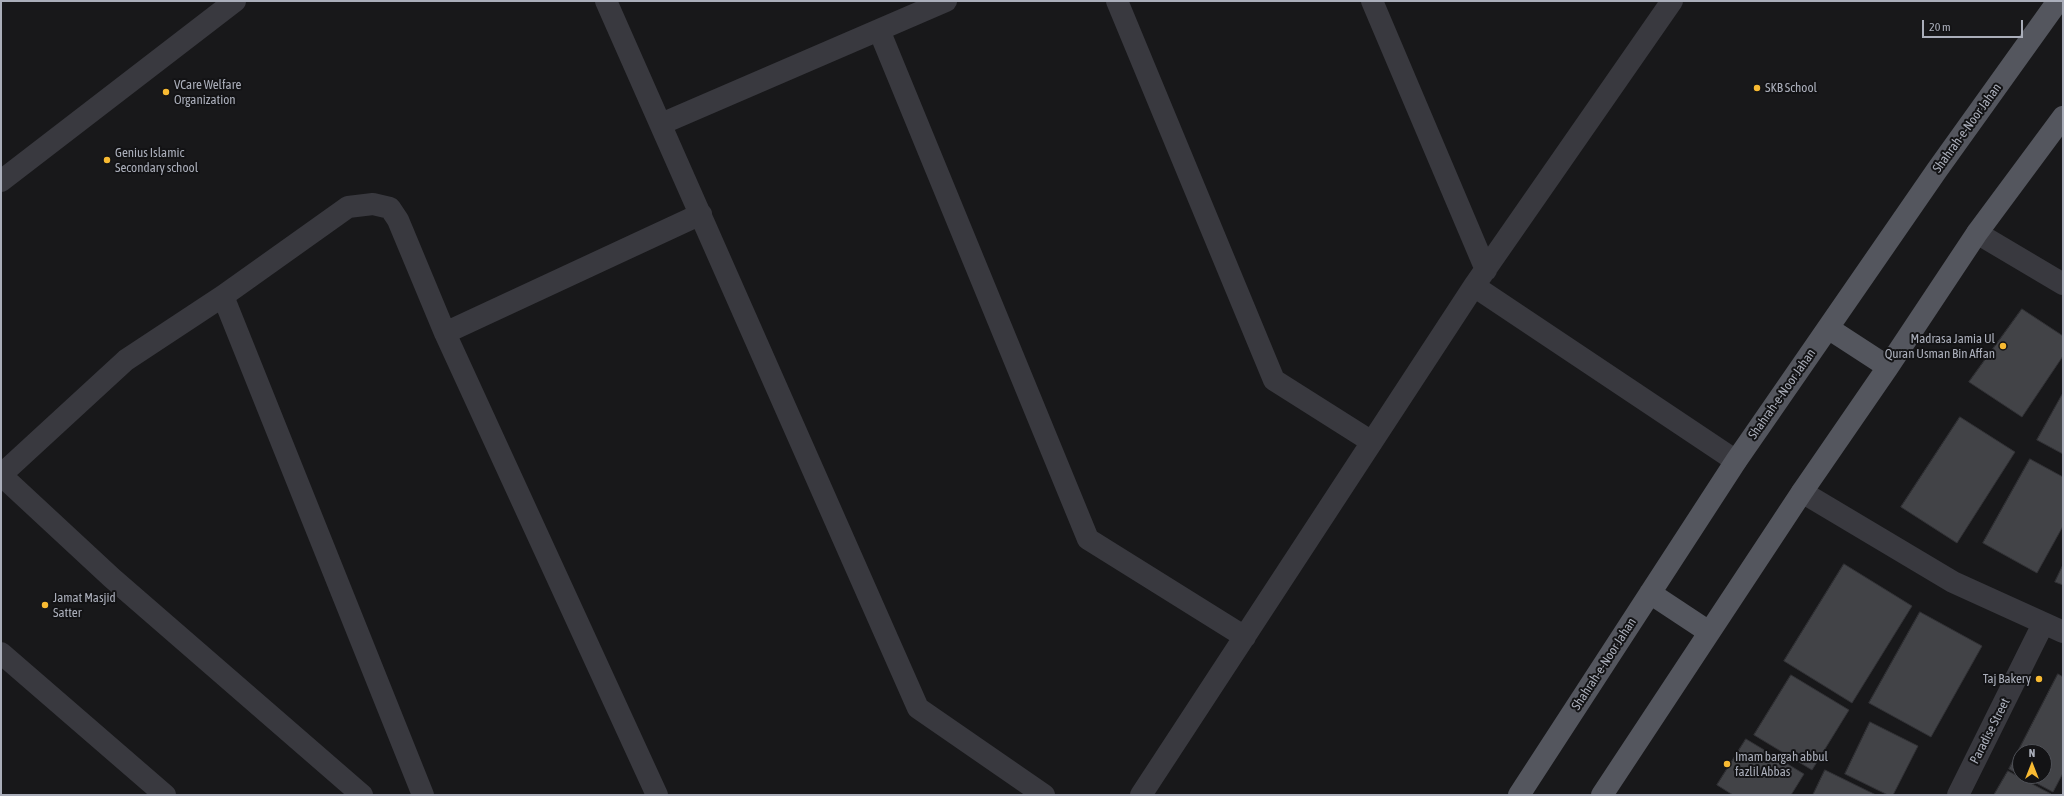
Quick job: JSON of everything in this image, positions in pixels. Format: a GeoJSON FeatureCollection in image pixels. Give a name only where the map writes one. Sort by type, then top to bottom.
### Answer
{"type":"FeatureCollection","features":[{"type":"Feature","properties":{"kind":"main road","name":"Shahrah-e-Noor Jahan"},"geometry":{"type":"LineString","coordinates":[[1519,795],[1736,461],[1937,170],[2058,1]]}},
{"type":"Feature","properties":{"kind":"main road"},"geometry":{"type":"LineString","coordinates":[[1602,795],[1802,492],[1888,367],[1977,232],[2063,117]]}},
{"type":"Feature","properties":{"kind":"main road"},"geometry":{"type":"LineString","coordinates":[[1828,328],[1888,367]]}},
{"type":"Feature","properties":{"kind":"main road"},"geometry":{"type":"LineString","coordinates":[[1650,593],[1709,632]]}},
{"type":"Feature","properties":{"kind":"street"},"geometry":{"type":"LineString","coordinates":[[1,181],[235,1]]}},
{"type":"Feature","properties":{"kind":"street"},"geometry":{"type":"LineString","coordinates":[[606,1],[918,708],[1044,795]]}},
{"type":"Feature","properties":{"kind":"street"},"geometry":{"type":"LineString","coordinates":[[661,124],[946,1]]}},
{"type":"Feature","properties":{"kind":"street"},"geometry":{"type":"LineString","coordinates":[[1118,1],[1274,380],[1372,442]]}},
{"type":"Feature","properties":{"kind":"street"},"geometry":{"type":"LineString","coordinates":[[1372,1],[1480,278],[1736,461]]}},
{"type":"Feature","properties":{"kind":"street"},"geometry":{"type":"LineString","coordinates":[[1141,795],[1480,278],[1672,1]]}},
{"type":"Feature","properties":{"kind":"street"},"geometry":{"type":"LineString","coordinates":[[879,30],[1088,539],[1245,637]]}},
{"type":"Feature","properties":{"kind":"street"},"geometry":{"type":"LineString","coordinates":[[362,795],[112,578],[1,475],[126,360],[223,296],[348,207],[373,204],[390,208],[398,220],[445,333],[656,795]]}},
{"type":"Feature","properties":{"kind":"street"},"geometry":{"type":"LineString","coordinates":[[445,333],[701,214]]}},
{"type":"Feature","properties":{"kind":"street"},"geometry":{"type":"LineString","coordinates":[[1977,232],[2063,284]]}},
{"type":"Feature","properties":{"kind":"street"},"geometry":{"type":"LineString","coordinates":[[223,296],[423,795]]}},
{"type":"Feature","properties":{"kind":"street"},"geometry":{"type":"LineString","coordinates":[[1802,492],[1952,582],[2063,632]]}},
{"type":"Feature","properties":{"kind":"street","name":"Paradise Street"},"geometry":{"type":"LineString","coordinates":[[1958,795],[2043,624]]}},
{"type":"Feature","properties":{"kind":"street"},"geometry":{"type":"LineString","coordinates":[[1,653],[164,795]]}},
{"type":"Feature","properties":{"kind":"building"},"geometry":{"type":"Polygon","coordinates":[[[2022,309],[2063,336],[2063,356],[2022,417],[1969,382],[2022,309]]]}},
{"type":"Feature","properties":{"kind":"building"},"geometry":{"type":"Polygon","coordinates":[[[2063,393],[2063,454],[2037,440],[2063,393]]]}},
{"type":"Feature","properties":{"kind":"building"},"geometry":{"type":"Polygon","coordinates":[[[1960,417],[2015,452],[1957,543],[1901,507],[1960,417]]]}},
{"type":"Feature","properties":{"kind":"building"},"geometry":{"type":"Polygon","coordinates":[[[2030,459],[2063,477],[2063,526],[2037,573],[1983,543],[2030,459]]]}},
{"type":"Feature","properties":{"kind":"building"},"geometry":{"type":"Polygon","coordinates":[[[1844,564],[1912,606],[1852,703],[1784,661],[1844,564]]]}},
{"type":"Feature","properties":{"kind":"building"},"geometry":{"type":"Polygon","coordinates":[[[2063,565],[2063,585],[2055,582],[2063,565]]]}},
{"type":"Feature","properties":{"kind":"building"},"geometry":{"type":"Polygon","coordinates":[[[1920,612],[1982,646],[1931,737],[1869,703],[1920,612]]]}},
{"type":"Feature","properties":{"kind":"building"},"geometry":{"type":"Polygon","coordinates":[[[2058,674],[2063,677],[2063,773],[2053,792],[2038,784],[2052,784],[2052,744],[2022,744],[2058,674]]]}},
{"type":"Feature","properties":{"kind":"building"},"geometry":{"type":"Polygon","coordinates":[[[1791,675],[1849,710],[1812,770],[1754,735],[1791,675]]]}},
{"type":"Feature","properties":{"kind":"building"},"geometry":{"type":"Polygon","coordinates":[[[1870,722],[1918,746],[1893,795],[1888,795],[1845,774],[1870,722]]]}},
{"type":"Feature","properties":{"kind":"building"},"geometry":{"type":"Polygon","coordinates":[[[1746,739],[1804,774],[1791,795],[1733,795],[1717,785],[1746,739]]]}},
{"type":"Feature","properties":{"kind":"building"},"geometry":{"type":"Polygon","coordinates":[[[2012,763],[2012,771],[2009,769],[2012,763]]]}},
{"type":"Feature","properties":{"kind":"building"},"geometry":{"type":"Polygon","coordinates":[[[1825,770],[1876,795],[1813,795],[1825,770]]]}},
{"type":"Feature","properties":{"kind":"building"},"geometry":{"type":"Polygon","coordinates":[[[2008,771],[2012,773],[2012,784],[2032,784],[2051,794],[1994,795],[2008,771]]]}},
{"type":"Feature","properties":{"kind":"place","name":"SKB School"},"geometry":{"type":"Point","coordinates":[1757,88]}},
{"type":"Feature","properties":{"kind":"place","name":"VCare Welfare Organization"},"geometry":{"type":"Point","coordinates":[166,92]}},
{"type":"Feature","properties":{"kind":"place","name":"Genius Islamic Secondary school"},"geometry":{"type":"Point","coordinates":[107,160]}},
{"type":"Feature","properties":{"kind":"place","name":"Madrasa Jamia Ul Quran Usman Bin Affan"},"geometry":{"type":"Point","coordinates":[2003,346]}},
{"type":"Feature","properties":{"kind":"place","name":"Jamat Masjid Satter"},"geometry":{"type":"Point","coordinates":[45,605]}},
{"type":"Feature","properties":{"kind":"place","name":"Taj Bakery"},"geometry":{"type":"Point","coordinates":[2039,679]}},
{"type":"Feature","properties":{"kind":"place","name":"Imam bargah abbul fazlil Abbas"},"geometry":{"type":"Point","coordinates":[1727,764]}}]}
